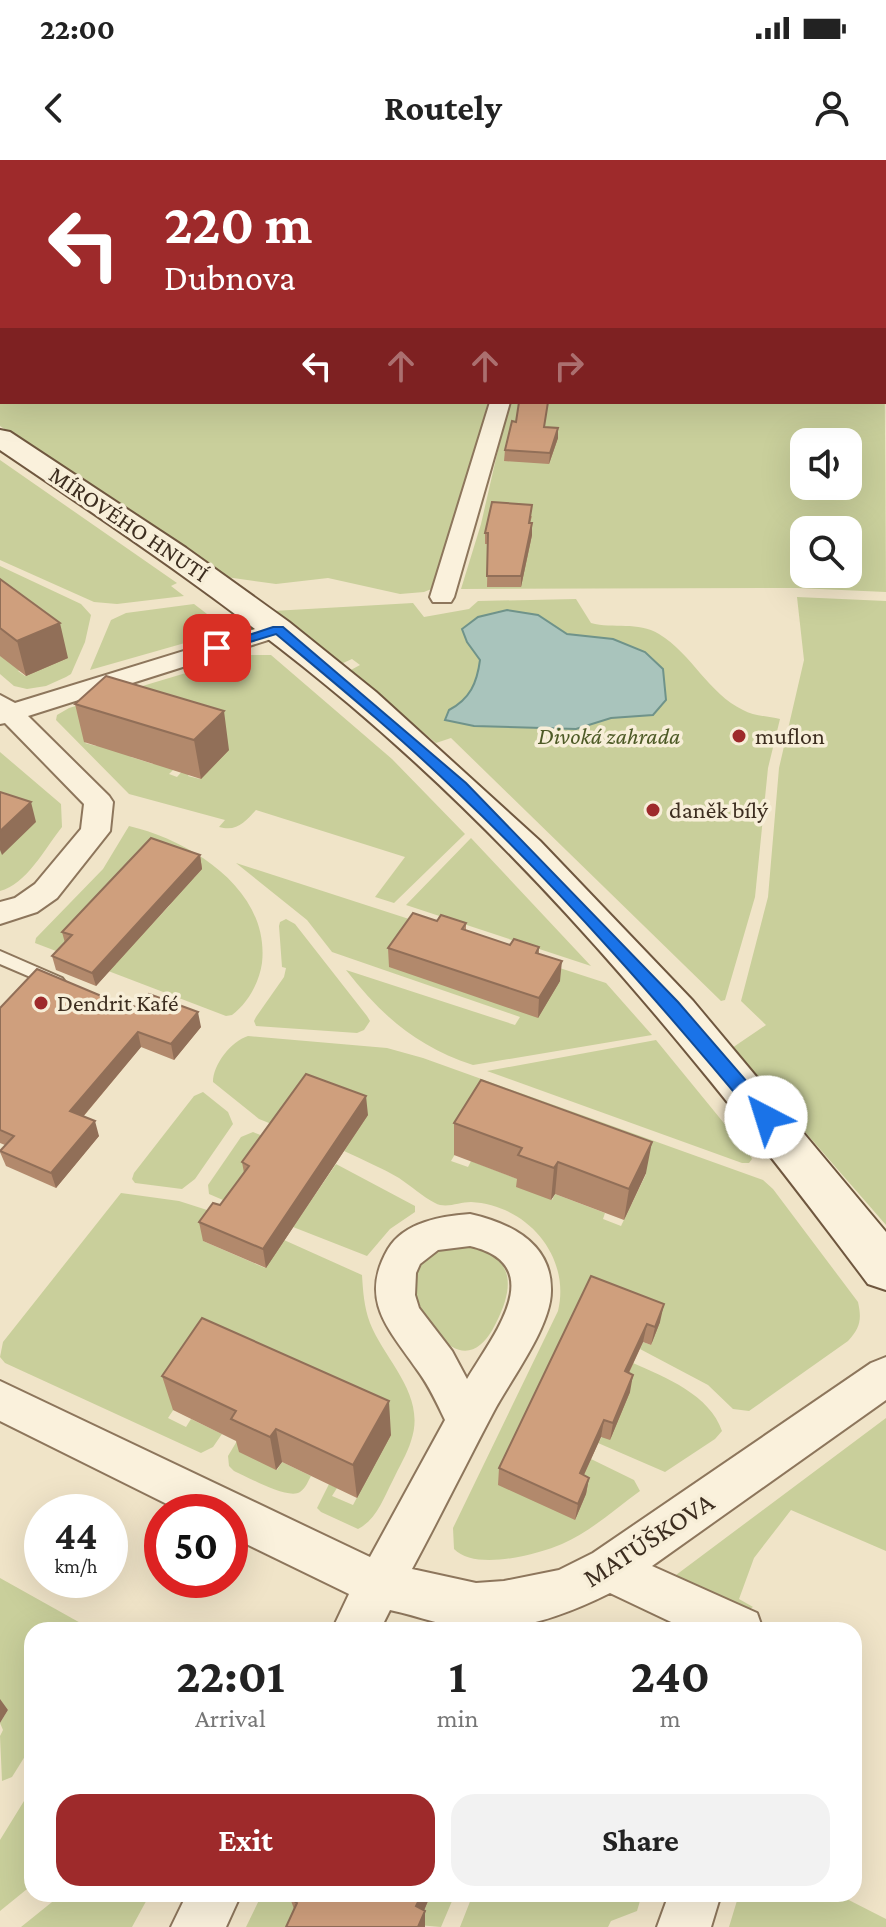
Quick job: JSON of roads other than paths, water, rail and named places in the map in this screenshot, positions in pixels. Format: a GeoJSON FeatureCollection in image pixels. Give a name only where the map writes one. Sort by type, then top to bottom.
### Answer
{"type":"FeatureCollection","features":[{"type":"Feature","properties":{"kind":"main road","name":"MÍROVÉHO HNUTÍ"},"geometry":{"type":"LineString","coordinates":[[0,438],[208,576],[278,629],[461,787],[625,954],[718,1059],[823,1186],[886,1269]]}},
{"type":"Feature","properties":{"kind":"street"},"geometry":{"type":"LineString","coordinates":[[442,597],[499,404]]}},
{"type":"Feature","properties":{"kind":"street"},"geometry":{"type":"LineString","coordinates":[[0,915],[26,905],[46,891],[95,831],[99,802],[3,710],[278,629]]}},
{"type":"Feature","properties":{"kind":"street","name":"MATÚŠKOVA"},"geometry":{"type":"LineString","coordinates":[[248,1521],[379,1585],[476,1606],[504,1604],[564,1592],[609,1569],[886,1376]]}},
{"type":"Feature","properties":{"kind":"street","name":"MATÚŠKOVA"},"geometry":{"type":"LineString","coordinates":[[0,1400],[193,1494]]}},
{"type":"Feature","properties":{"kind":"street"},"geometry":{"type":"LineString","coordinates":[[359,1622],[467,1421]]}},
{"type":"Feature","properties":{"kind":"street"},"geometry":{"type":"LineString","coordinates":[[609,1569],[723,1622]]}},
{"type":"Feature","properties":{"kind":"street"},"geometry":{"type":"LineString","coordinates":[[198,1927],[211,1902]]}},
{"type":"Feature","properties":{"kind":"street"},"geometry":{"type":"LineString","coordinates":[[684,1927],[692,1902]]}},
{"type":"Feature","properties":{"kind":"lane"},"geometry":{"type":"LineString","coordinates":[[0,957],[71,988]]}},
{"type":"Feature","properties":{"kind":"water"},"geometry":{"type":"Polygon","coordinates":[[[507,610],[538,615],[567,634],[613,639],[645,652],[663,669],[666,700],[653,715],[611,718],[576,729],[474,726],[445,720],[449,710],[471,690],[479,668],[480,660],[462,629],[478,617],[507,610]]]}},
{"type":"Feature","properties":{"kind":"place","name":"muflon"},"geometry":{"type":"Point","coordinates":[739,736]}},
{"type":"Feature","properties":{"kind":"place","name":"daněk bílý"},"geometry":{"type":"Point","coordinates":[653,810]}},
{"type":"Feature","properties":{"kind":"place","name":"Dendrit Kafé"},"geometry":{"type":"Point","coordinates":[41,1003]}},
{"type":"Feature","properties":{"kind":"park label","name":"Divoká zahrada"},"geometry":{"type":"Point","coordinates":[609,736]}}]}
